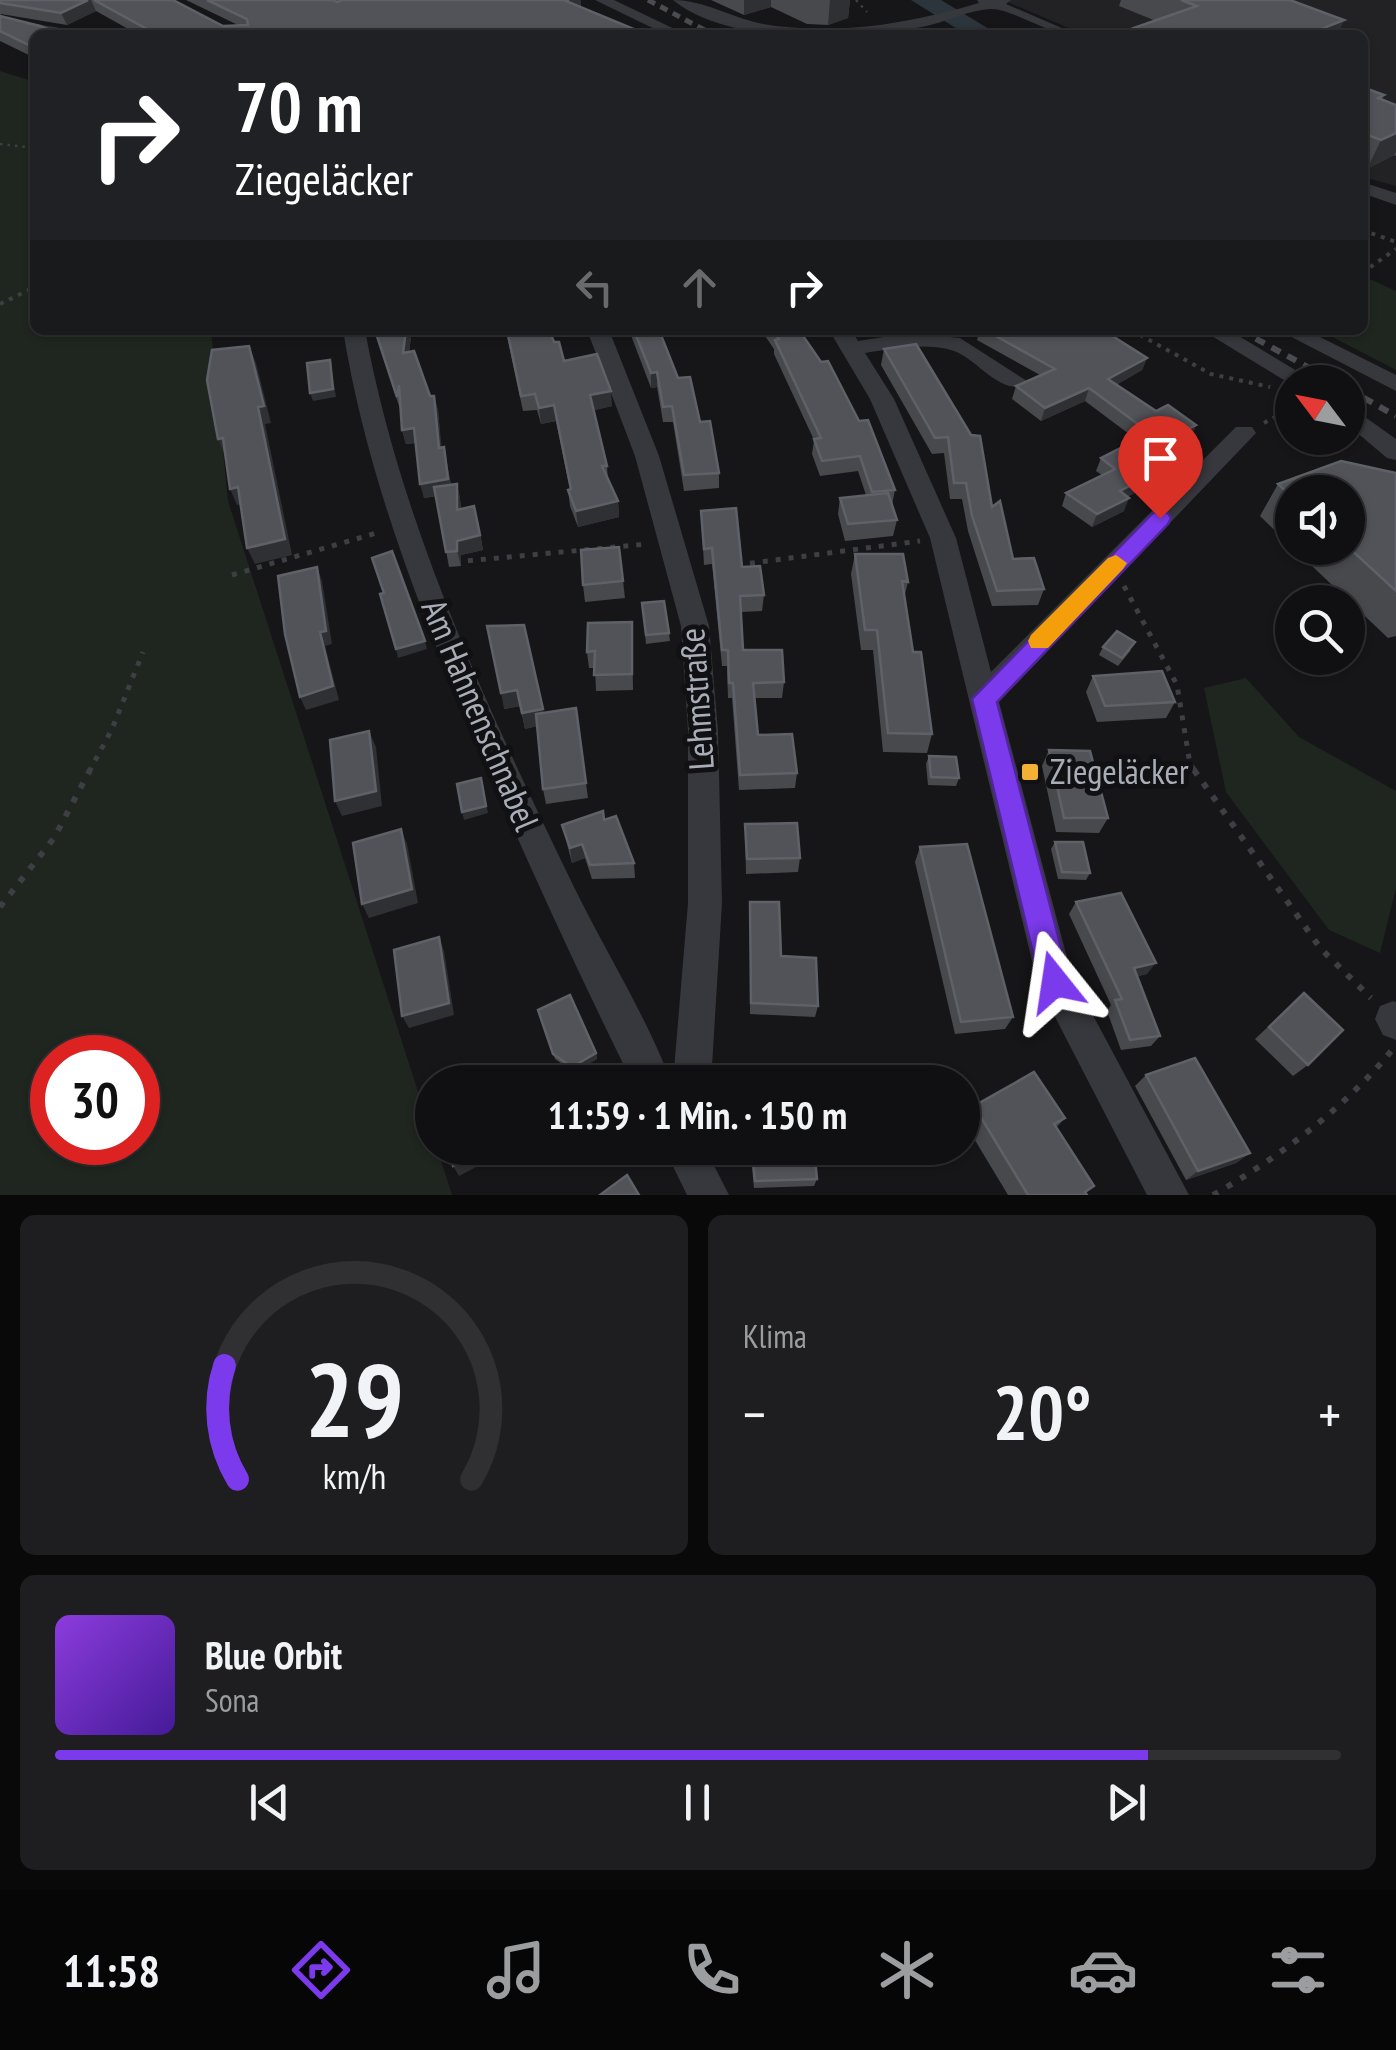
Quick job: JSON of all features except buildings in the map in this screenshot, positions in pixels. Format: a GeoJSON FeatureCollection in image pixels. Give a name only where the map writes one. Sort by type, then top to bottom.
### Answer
{"type":"FeatureCollection","features":[{"type":"Feature","properties":{"kind":"street"},"geometry":{"type":"LineString","coordinates":[[602,0],[669,30]]}},
{"type":"Feature","properties":{"kind":"street"},"geometry":{"type":"LineString","coordinates":[[685,3],[707,0]]}},
{"type":"Feature","properties":{"kind":"street"},"geometry":{"type":"LineString","coordinates":[[685,3],[729,21],[768,30]]}},
{"type":"Feature","properties":{"kind":"street"},"geometry":{"type":"LineString","coordinates":[[881,30],[987,4],[1057,30]]}},
{"type":"Feature","properties":{"kind":"street"},"geometry":{"type":"LineString","coordinates":[[0,22],[44,30]]}},
{"type":"Feature","properties":{"kind":"street"},"geometry":{"type":"LineString","coordinates":[[1368,186],[1396,196]]}},
{"type":"Feature","properties":{"kind":"street","name":"Am Hahnenschnabel"},"geometry":{"type":"LineString","coordinates":[[355,335],[402,525],[417,566],[564,908],[643,1065]]}},
{"type":"Feature","properties":{"kind":"street","name":"Lehmstraße"},"geometry":{"type":"LineString","coordinates":[[600,335],[647,456],[695,626],[703,731],[705,903],[693,1065]]}},
{"type":"Feature","properties":{"kind":"street"},"geometry":{"type":"LineString","coordinates":[[1221,335],[1275,366]]}},
{"type":"Feature","properties":{"kind":"street"},"geometry":{"type":"LineString","coordinates":[[1299,335],[1396,384]]}},
{"type":"Feature","properties":{"kind":"street"},"geometry":{"type":"LineString","coordinates":[[1016,381],[960,346],[847,339],[905,449],[943,538],[1055,982],[1168,1195]]}},
{"type":"Feature","properties":{"kind":"street"},"geometry":{"type":"LineString","coordinates":[[1365,427],[1396,452]]}},
{"type":"Feature","properties":{"kind":"street"},"geometry":{"type":"LineString","coordinates":[[984,699],[1244,433]]}},
{"type":"Feature","properties":{"kind":"street"},"geometry":{"type":"LineString","coordinates":[[694,1165],[709,1195]]}},
{"type":"Feature","properties":{"kind":"path"},"geometry":{"type":"LineString","coordinates":[[0,144],[30,147]]}},
{"type":"Feature","properties":{"kind":"path"},"geometry":{"type":"LineString","coordinates":[[1368,232],[1396,242]]}},
{"type":"Feature","properties":{"kind":"path"},"geometry":{"type":"LineString","coordinates":[[1368,269],[1393,251]]}},
{"type":"Feature","properties":{"kind":"path"},"geometry":{"type":"LineString","coordinates":[[0,304],[30,289]]}},
{"type":"Feature","properties":{"kind":"path"},"geometry":{"type":"LineString","coordinates":[[1140,335],[1211,374],[1242,384],[1275,387]]}},
{"type":"Feature","properties":{"kind":"path"},"geometry":{"type":"LineString","coordinates":[[1244,433],[1275,417]]}},
{"type":"Feature","properties":{"kind":"path"},"geometry":{"type":"LineString","coordinates":[[232,575],[402,525]]}},
{"type":"Feature","properties":{"kind":"path"},"geometry":{"type":"LineString","coordinates":[[417,566],[671,542]]}},
{"type":"Feature","properties":{"kind":"path"},"geometry":{"type":"LineString","coordinates":[[681,572],[889,546]]}},
{"type":"Feature","properties":{"kind":"path"},"geometry":{"type":"LineString","coordinates":[[1104,575],[1124,586],[1177,685],[1190,764],[1320,949],[1394,1020],[1392,1052],[1369,1076],[1240,1182],[1214,1195]]}},
{"type":"Feature","properties":{"kind":"path"},"geometry":{"type":"LineString","coordinates":[[0,907],[54,838],[112,729],[143,652]]}},
{"type":"Feature","properties":{"kind":"shaded area"},"geometry":{"type":"Polygon","coordinates":[[[1003,0],[1396,0],[1396,186],[1368,178],[1368,30],[1073,30],[1003,0]]]}},
{"type":"Feature","properties":{"kind":"shaded area"},"geometry":{"type":"Polygon","coordinates":[[[0,71],[30,80],[30,335],[211,335],[228,501],[415,1082],[415,1165],[442,1165],[452,1195],[0,1195],[0,71]]]}},
{"type":"Feature","properties":{"kind":"shaded area"},"geometry":{"type":"Polygon","coordinates":[[[1368,278],[1396,291],[1396,370],[1329,335],[1368,335],[1368,278]]]}},
{"type":"Feature","properties":{"kind":"shaded area"},"geometry":{"type":"Polygon","coordinates":[[[1246,678],[1299,737],[1396,791],[1396,888],[1380,953],[1329,930],[1226,792],[1204,688],[1246,678]]]}},
{"type":"Feature","properties":{"kind":"waterway"},"geometry":{"type":"LineString","coordinates":[[923,0],[977,30]]}},
{"type":"Feature","properties":{"kind":"railway"},"geometry":{"type":"LineString","coordinates":[[648,0],[705,30]]}},
{"type":"Feature","properties":{"kind":"railway"},"geometry":{"type":"LineString","coordinates":[[1249,335],[1304,365]]}},
{"type":"Feature","properties":{"kind":"railway"},"geometry":{"type":"LineString","coordinates":[[1365,399],[1396,416]]}},
{"type":"Feature","properties":{"kind":"slow traffic"},"geometry":{"type":"LineString","coordinates":[[1040,641],[1116,563]]}},
{"type":"Feature","properties":{"kind":"place","name":"Ziegeläcker"},"geometry":{"type":"Point","coordinates":[1030,772]}},
{"type":"Feature","properties":{"kind":"route"},"geometry":{"type":"LineString","coordinates":[[1055,982],[1006,801],[984,699],[1160,518]]}}]}
